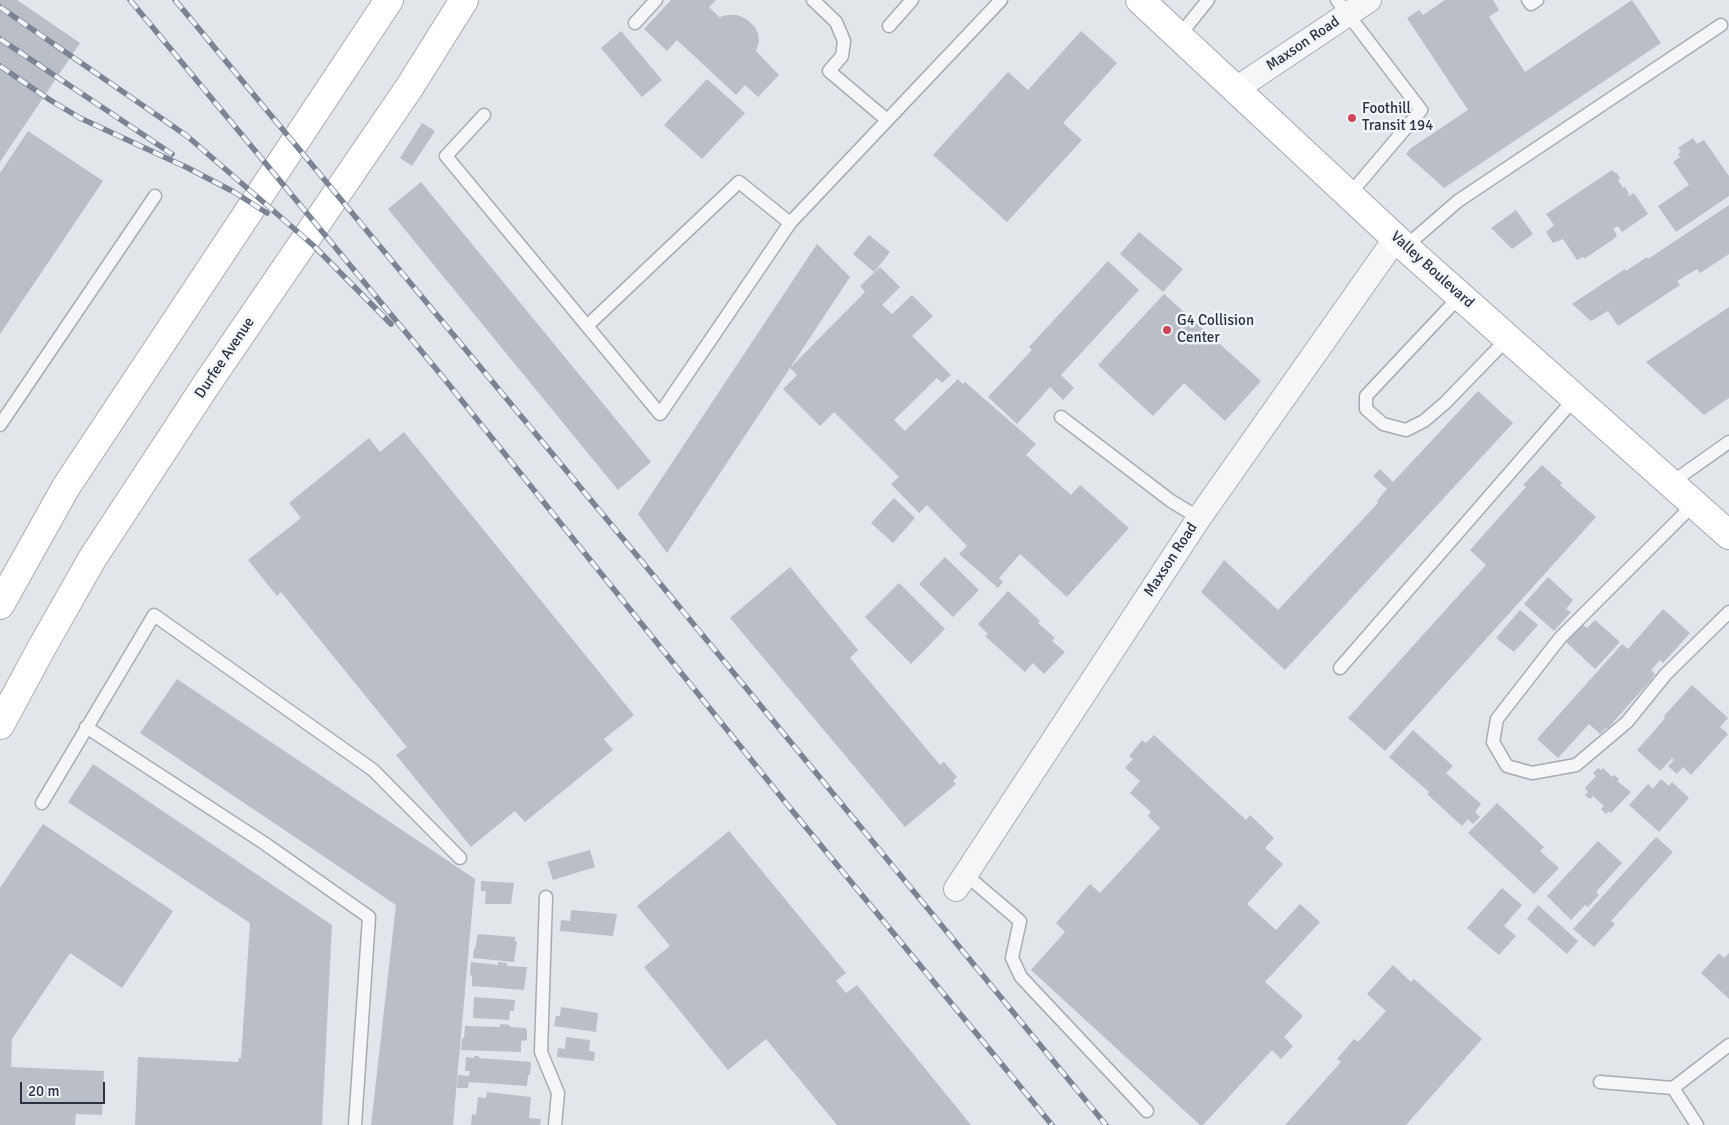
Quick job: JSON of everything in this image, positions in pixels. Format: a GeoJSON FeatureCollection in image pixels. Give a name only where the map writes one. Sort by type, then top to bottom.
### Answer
{"type":"FeatureCollection","features":[{"type":"Feature","properties":{"kind":"main road"},"geometry":{"type":"LineString","coordinates":[[0,605],[66,487],[389,0]]}},
{"type":"Feature","properties":{"kind":"main road","name":"Durfee Avenue"},"geometry":{"type":"LineString","coordinates":[[0,725],[40,649],[92,559],[208,382],[409,88],[464,0]]}},
{"type":"Feature","properties":{"kind":"main road","name":"Valley Boulevard"},"geometry":{"type":"LineString","coordinates":[[1140,0],[1460,296],[1729,534]]}},
{"type":"Feature","properties":{"kind":"street","name":"Maxson Road"},"geometry":{"type":"LineString","coordinates":[[1236,88],[1343,7],[1369,0]]}},
{"type":"Feature","properties":{"kind":"street","name":"Maxson Road"},"geometry":{"type":"LineString","coordinates":[[961,882],[1199,518],[1401,242]]}},
{"type":"Feature","properties":{"kind":"lane"},"geometry":{"type":"LineString","coordinates":[[635,23],[656,0]]}},
{"type":"Feature","properties":{"kind":"lane"},"geometry":{"type":"LineString","coordinates":[[813,0],[836,22],[844,41],[842,56],[828,71],[887,120]]}},
{"type":"Feature","properties":{"kind":"lane"},"geometry":{"type":"LineString","coordinates":[[889,26],[912,0]]}},
{"type":"Feature","properties":{"kind":"lane"},"geometry":{"type":"LineString","coordinates":[[484,115],[446,156],[660,414],[790,223],[1001,0]]}},
{"type":"Feature","properties":{"kind":"lane"},"geometry":{"type":"LineString","coordinates":[[1180,36],[1208,0]]}},
{"type":"Feature","properties":{"kind":"lane"},"geometry":{"type":"LineString","coordinates":[[1528,0],[1531,4],[1537,0]]}},
{"type":"Feature","properties":{"kind":"lane"},"geometry":{"type":"LineString","coordinates":[[1343,7],[1421,110],[1349,195]]}},
{"type":"Feature","properties":{"kind":"lane"},"geometry":{"type":"LineString","coordinates":[[1401,242],[1458,201],[1721,25]]}},
{"type":"Feature","properties":{"kind":"lane"},"geometry":{"type":"LineString","coordinates":[[587,326],[740,182],[790,223]]}},
{"type":"Feature","properties":{"kind":"lane"},"geometry":{"type":"LineString","coordinates":[[0,425],[155,196]]}},
{"type":"Feature","properties":{"kind":"lane"},"geometry":{"type":"LineString","coordinates":[[1460,296],[1366,396],[1366,409],[1383,424],[1406,430],[1424,421],[1445,403],[1508,338]]}},
{"type":"Feature","properties":{"kind":"lane"},"geometry":{"type":"LineString","coordinates":[[1340,668],[1575,398]]}},
{"type":"Feature","properties":{"kind":"lane"},"geometry":{"type":"LineString","coordinates":[[1061,416],[1171,501],[1199,518]]}},
{"type":"Feature","properties":{"kind":"lane"},"geometry":{"type":"LineString","coordinates":[[1671,483],[1729,442]]}},
{"type":"Feature","properties":{"kind":"lane"},"geometry":{"type":"LineString","coordinates":[[1694,504],[1560,638],[1497,719],[1493,742],[1506,766],[1532,773],[1576,764],[1627,722],[1666,674],[1729,612]]}},
{"type":"Feature","properties":{"kind":"lane"},"geometry":{"type":"LineString","coordinates":[[42,803],[154,615],[373,770],[460,858]]}},
{"type":"Feature","properties":{"kind":"lane"},"geometry":{"type":"LineString","coordinates":[[86,727],[264,843],[369,917],[355,1125]]}},
{"type":"Feature","properties":{"kind":"lane"},"geometry":{"type":"LineString","coordinates":[[961,882],[1020,921],[1012,958],[1021,977],[1146,1111]]}},
{"type":"Feature","properties":{"kind":"lane"},"geometry":{"type":"LineString","coordinates":[[546,898],[541,1052],[558,1093],[555,1125]]}},
{"type":"Feature","properties":{"kind":"lane"},"geometry":{"type":"LineString","coordinates":[[1600,1082],[1673,1088],[1729,1045]]}},
{"type":"Feature","properties":{"kind":"lane"},"geometry":{"type":"LineString","coordinates":[[1673,1088],[1697,1125]]}},
{"type":"Feature","properties":{"kind":"building"},"geometry":{"type":"Polygon","coordinates":[[[0,0],[17,0],[80,43],[0,162],[0,0]]]}},
{"type":"Feature","properties":{"kind":"building"},"geometry":{"type":"Polygon","coordinates":[[[671,0],[716,0],[709,7],[720,18],[722,16],[737,15],[746,19],[755,27],[758,34],[759,41],[756,51],[779,75],[758,97],[745,85],[736,95],[677,40],[667,51],[644,29],[671,0]]]}},
{"type":"Feature","properties":{"kind":"building"},"geometry":{"type":"Polygon","coordinates":[[[1445,0],[1493,0],[1499,10],[1489,17],[1525,72],[1632,0],[1661,43],[1444,188],[1406,154],[1411,148],[1468,110],[1407,18],[1419,10],[1423,15],[1445,0]]]}},
{"type":"Feature","properties":{"kind":"building"},"geometry":{"type":"Polygon","coordinates":[[[621,31],[662,80],[642,97],[601,48],[621,31]]]}},
{"type":"Feature","properties":{"kind":"building"},"geometry":{"type":"Polygon","coordinates":[[[1081,31],[1117,63],[1063,123],[1082,140],[1007,222],[933,155],[1008,72],[1028,90],[1081,31]]]}},
{"type":"Feature","properties":{"kind":"building"},"geometry":{"type":"Polygon","coordinates":[[[707,79],[745,113],[702,159],[664,125],[707,79]]]}},
{"type":"Feature","properties":{"kind":"building"},"geometry":{"type":"Polygon","coordinates":[[[422,123],[435,131],[412,166],[400,158],[422,123]]]}},
{"type":"Feature","properties":{"kind":"building"},"geometry":{"type":"Polygon","coordinates":[[[28,131],[103,181],[0,334],[0,173],[28,131]]]}},
{"type":"Feature","properties":{"kind":"building"},"geometry":{"type":"Polygon","coordinates":[[[1693,138],[1697,144],[1704,140],[1729,176],[1729,196],[1676,232],[1658,206],[1689,185],[1673,162],[1680,157],[1678,154],[1681,152],[1678,148],[1693,138]]]}},
{"type":"Feature","properties":{"kind":"building"},"geometry":{"type":"Polygon","coordinates":[[[1612,170],[1620,178],[1618,180],[1629,193],[1628,195],[1634,193],[1648,214],[1622,232],[1618,226],[1613,229],[1617,235],[1615,238],[1584,259],[1583,257],[1577,260],[1563,239],[1553,243],[1546,232],[1554,225],[1546,214],[1612,170]]]}},
{"type":"Feature","properties":{"kind":"building"},"geometry":{"type":"Polygon","coordinates":[[[421,182],[651,462],[618,490],[388,209],[421,182]]]}},
{"type":"Feature","properties":{"kind":"building"},"geometry":{"type":"Polygon","coordinates":[[[1729,205],[1729,254],[1700,273],[1697,269],[1677,281],[1680,285],[1618,326],[1608,311],[1591,321],[1572,304],[1625,269],[1626,271],[1647,257],[1648,259],[1729,205]]]}},
{"type":"Feature","properties":{"kind":"building"},"geometry":{"type":"Polygon","coordinates":[[[1516,210],[1533,234],[1512,249],[1491,228],[1516,210]]]}},
{"type":"Feature","properties":{"kind":"building"},"geometry":{"type":"Polygon","coordinates":[[[1139,232],[1183,269],[1163,292],[1120,254],[1139,232]]]}},
{"type":"Feature","properties":{"kind":"building"},"geometry":{"type":"Polygon","coordinates":[[[869,235],[890,252],[874,272],[853,254],[869,235]]]}},
{"type":"Feature","properties":{"kind":"building"},"geometry":{"type":"Polygon","coordinates":[[[817,244],[850,277],[667,553],[638,514],[817,244]]]}},
{"type":"Feature","properties":{"kind":"building"},"geometry":{"type":"Polygon","coordinates":[[[1108,261],[1139,290],[1061,375],[1074,388],[1063,400],[1050,387],[1017,424],[988,397],[1032,350],[1029,347],[1108,261]]]}},
{"type":"Feature","properties":{"kind":"building"},"geometry":{"type":"Polygon","coordinates":[[[880,267],[900,287],[882,305],[892,314],[912,295],[933,316],[912,336],[951,375],[942,383],[937,378],[894,420],[905,431],[958,379],[963,384],[965,382],[1036,444],[1026,455],[1071,495],[1080,485],[1129,528],[1067,597],[1020,554],[999,578],[1003,582],[998,588],[959,554],[967,546],[927,505],[919,513],[891,484],[899,477],[834,412],[820,426],[783,389],[797,375],[790,368],[865,292],[860,286],[880,267]]]}},
{"type":"Feature","properties":{"kind":"building","name":"G4 Collision Center"},"geometry":{"type":"Polygon","coordinates":[[[1164,294],[1261,381],[1225,421],[1184,383],[1153,416],[1098,365],[1164,294]]]}},
{"type":"Feature","properties":{"kind":"building"},"geometry":{"type":"Polygon","coordinates":[[[1729,307],[1729,398],[1704,415],[1646,362],[1729,307]]]}},
{"type":"Feature","properties":{"kind":"building"},"geometry":{"type":"Polygon","coordinates":[[[1478,391],[1513,423],[1285,670],[1201,592],[1224,560],[1278,610],[1378,503],[1377,501],[1387,489],[1373,476],[1380,469],[1393,482],[1478,391]]]}},
{"type":"Feature","properties":{"kind":"building"},"geometry":{"type":"Polygon","coordinates":[[[404,432],[634,715],[604,739],[613,750],[525,822],[515,811],[471,847],[396,755],[407,747],[281,592],[277,596],[248,560],[301,518],[289,503],[369,438],[380,452],[404,432]]]}},
{"type":"Feature","properties":{"kind":"building"},"geometry":{"type":"Polygon","coordinates":[[[1542,465],[1562,483],[1560,485],[1596,517],[1385,751],[1348,718],[1486,565],[1470,550],[1526,487],[1523,485],[1542,465]]]}},
{"type":"Feature","properties":{"kind":"building"},"geometry":{"type":"Polygon","coordinates":[[[894,498],[915,518],[893,543],[871,523],[894,498]]]}},
{"type":"Feature","properties":{"kind":"building"},"geometry":{"type":"Polygon","coordinates":[[[945,557],[979,590],[953,617],[919,584],[945,557]]]}},
{"type":"Feature","properties":{"kind":"building"},"geometry":{"type":"Polygon","coordinates":[[[790,567],[858,650],[850,658],[940,765],[944,762],[957,777],[953,781],[956,784],[905,827],[730,618],[790,567]]]}},
{"type":"Feature","properties":{"kind":"building"},"geometry":{"type":"Polygon","coordinates":[[[1548,577],[1573,600],[1566,609],[1571,612],[1554,631],[1524,604],[1548,577]]]}},
{"type":"Feature","properties":{"kind":"building"},"geometry":{"type":"Polygon","coordinates":[[[899,583],[945,629],[911,664],[865,617],[899,583]]]}},
{"type":"Feature","properties":{"kind":"building"},"geometry":{"type":"Polygon","coordinates":[[[1008,591],[1040,621],[1038,623],[1055,638],[1052,641],[1065,652],[1044,674],[1033,663],[1025,672],[985,636],[988,634],[978,624],[1008,591]]]}},
{"type":"Feature","properties":{"kind":"building"},"geometry":{"type":"Polygon","coordinates":[[[1663,609],[1690,633],[1663,663],[1660,660],[1651,670],[1655,674],[1650,681],[1608,728],[1600,734],[1589,724],[1558,758],[1537,739],[1622,644],[1628,649],[1663,609]]]}},
{"type":"Feature","properties":{"kind":"building"},"geometry":{"type":"Polygon","coordinates":[[[1520,610],[1538,625],[1514,652],[1496,638],[1520,610]]]}},
{"type":"Feature","properties":{"kind":"building"},"geometry":{"type":"Polygon","coordinates":[[[1595,620],[1620,642],[1595,669],[1566,642],[1582,624],[1587,628],[1595,620]]]}},
{"type":"Feature","properties":{"kind":"building"},"geometry":{"type":"Polygon","coordinates":[[[177,679],[475,879],[453,1125],[371,1125],[396,905],[140,733],[177,679]]]}},
{"type":"Feature","properties":{"kind":"building"},"geometry":{"type":"Polygon","coordinates":[[[1692,685],[1728,718],[1720,727],[1728,734],[1691,775],[1683,767],[1677,774],[1668,766],[1674,760],[1672,758],[1660,771],[1637,750],[1692,685]]]}},
{"type":"Feature","properties":{"kind":"building"},"geometry":{"type":"Polygon","coordinates":[[[1413,730],[1453,766],[1446,773],[1481,804],[1475,812],[1480,817],[1473,824],[1468,819],[1462,826],[1427,794],[1429,792],[1389,757],[1413,730]]]}},
{"type":"Feature","properties":{"kind":"building"},"geometry":{"type":"Polygon","coordinates":[[[1154,735],[1246,820],[1250,815],[1274,838],[1265,848],[1283,864],[1247,904],[1276,930],[1300,904],[1320,922],[1265,982],[1303,1016],[1284,1037],[1293,1046],[1281,1059],[1272,1050],[1203,1125],[1200,1125],[1031,970],[1065,932],[1056,923],[1090,884],[1100,893],[1160,828],[1148,816],[1151,812],[1130,793],[1140,781],[1125,768],[1133,759],[1129,756],[1142,740],[1146,743],[1154,735]]]}},
{"type":"Feature","properties":{"kind":"building"},"geometry":{"type":"Polygon","coordinates":[[[93,764],[332,925],[322,1125],[135,1125],[138,1057],[238,1062],[239,1058],[241,1058],[250,923],[68,802],[93,764]]]}},
{"type":"Feature","properties":{"kind":"building"},"geometry":{"type":"Polygon","coordinates":[[[1598,768],[1601,770],[1603,768],[1612,777],[1614,775],[1619,779],[1617,781],[1631,792],[1611,813],[1609,811],[1606,814],[1601,809],[1604,806],[1593,796],[1590,799],[1585,795],[1588,792],[1585,788],[1596,776],[1593,773],[1598,768]]]}},
{"type":"Feature","properties":{"kind":"building"},"geometry":{"type":"Polygon","coordinates":[[[1661,779],[1669,786],[1672,782],[1689,798],[1659,832],[1629,805],[1648,784],[1653,789],[1661,779]]]}},
{"type":"Feature","properties":{"kind":"building"},"geometry":{"type":"Polygon","coordinates":[[[1497,803],[1544,847],[1540,851],[1559,868],[1534,894],[1468,833],[1497,803]]]}},
{"type":"Feature","properties":{"kind":"building"},"geometry":{"type":"Polygon","coordinates":[[[43,824],[173,911],[122,988],[70,953],[12,1039],[11,1067],[104,1071],[102,1115],[76,1114],[75,1125],[0,1125],[0,888],[43,824]]]}},
{"type":"Feature","properties":{"kind":"building"},"geometry":{"type":"Polygon","coordinates":[[[729,831],[846,973],[836,981],[846,993],[857,985],[971,1125],[837,1125],[766,1039],[728,1070],[644,967],[670,946],[637,906],[729,831]]]}},
{"type":"Feature","properties":{"kind":"building"},"geometry":{"type":"Polygon","coordinates":[[[1656,837],[1673,852],[1611,921],[1615,924],[1594,947],[1573,929],[1656,837]]]}},
{"type":"Feature","properties":{"kind":"building"},"geometry":{"type":"Polygon","coordinates":[[[1598,841],[1622,863],[1596,892],[1599,895],[1588,907],[1585,905],[1571,920],[1547,896],[1598,841]]]}},
{"type":"Feature","properties":{"kind":"building"},"geometry":{"type":"Polygon","coordinates":[[[590,850],[595,867],[553,880],[547,862],[590,850]]]}},
{"type":"Feature","properties":{"kind":"building"},"geometry":{"type":"Polygon","coordinates":[[[481,881],[514,883],[511,904],[485,904],[486,891],[481,891],[481,881]]]}},
{"type":"Feature","properties":{"kind":"building"},"geometry":{"type":"Polygon","coordinates":[[[1502,888],[1522,905],[1504,926],[1516,936],[1499,955],[1467,928],[1502,888]]]}},
{"type":"Feature","properties":{"kind":"building"},"geometry":{"type":"Polygon","coordinates":[[[1538,905],[1578,941],[1567,954],[1527,919],[1538,905]]]}},
{"type":"Feature","properties":{"kind":"building"},"geometry":{"type":"Polygon","coordinates":[[[571,910],[617,914],[613,936],[560,931],[561,920],[570,921],[571,910]]]}},
{"type":"Feature","properties":{"kind":"building"},"geometry":{"type":"Polygon","coordinates":[[[478,934],[515,937],[517,942],[514,962],[473,958],[478,934]]]}},
{"type":"Feature","properties":{"kind":"building"},"geometry":{"type":"Polygon","coordinates":[[[1719,953],[1724,958],[1729,953],[1729,999],[1701,973],[1719,953]]]}},
{"type":"Feature","properties":{"kind":"building"},"geometry":{"type":"Polygon","coordinates":[[[471,962],[498,965],[498,962],[507,963],[507,966],[527,967],[524,990],[472,986],[472,976],[470,975],[471,962]]]}},
{"type":"Feature","properties":{"kind":"building"},"geometry":{"type":"Polygon","coordinates":[[[1393,965],[1411,982],[1414,979],[1482,1039],[1406,1125],[1285,1125],[1341,1062],[1337,1059],[1354,1039],[1358,1042],[1386,1011],[1367,994],[1393,965]]]}},
{"type":"Feature","properties":{"kind":"building"},"geometry":{"type":"Polygon","coordinates":[[[474,997],[515,1000],[514,1011],[510,1011],[509,1020],[473,1018],[474,997]]]}},
{"type":"Feature","properties":{"kind":"building"},"geometry":{"type":"Polygon","coordinates":[[[561,1007],[598,1013],[596,1032],[554,1026],[556,1016],[560,1016],[561,1007]]]}},
{"type":"Feature","properties":{"kind":"building"},"geometry":{"type":"Polygon","coordinates":[[[500,1024],[525,1028],[527,1030],[527,1040],[521,1041],[521,1052],[461,1050],[465,1026],[500,1027],[500,1024]]]}},
{"type":"Feature","properties":{"kind":"building"},"geometry":{"type":"Polygon","coordinates":[[[566,1037],[590,1040],[589,1051],[595,1052],[594,1061],[557,1057],[558,1048],[565,1049],[566,1037]]]}},
{"type":"Feature","properties":{"kind":"building"},"geometry":{"type":"Polygon","coordinates":[[[474,1056],[531,1062],[527,1086],[469,1082],[468,1088],[457,1088],[458,1075],[469,1076],[470,1071],[465,1071],[466,1057],[474,1058],[474,1056]]]}},
{"type":"Feature","properties":{"kind":"building"},"geometry":{"type":"Polygon","coordinates":[[[487,1092],[531,1097],[529,1118],[541,1119],[540,1125],[471,1125],[472,1114],[476,1115],[478,1097],[486,1098],[487,1092]]]}},
{"type":"Feature","properties":{"kind":"railway"},"geometry":{"type":"LineString","coordinates":[[130,0],[442,376],[790,808],[1052,1125]]}},
{"type":"Feature","properties":{"kind":"railway"},"geometry":{"type":"LineString","coordinates":[[175,0],[644,564],[1106,1125]]}},
{"type":"Feature","properties":{"kind":"railway"},"geometry":{"type":"LineString","coordinates":[[0,7],[187,136],[314,246],[391,324]]}},
{"type":"Feature","properties":{"kind":"railway"},"geometry":{"type":"LineString","coordinates":[[0,39],[172,154]]}},
{"type":"Feature","properties":{"kind":"railway"},"geometry":{"type":"LineString","coordinates":[[0,66],[80,118],[188,168],[234,192],[267,213]]}},
{"type":"Feature","properties":{"kind":"place","name":"Foothill Transit 194"},"geometry":{"type":"Point","coordinates":[1352,118]}},
{"type":"Feature","properties":{"kind":"place","name":"G4 Collision Center"},"geometry":{"type":"Point","coordinates":[1167,330]}}]}
